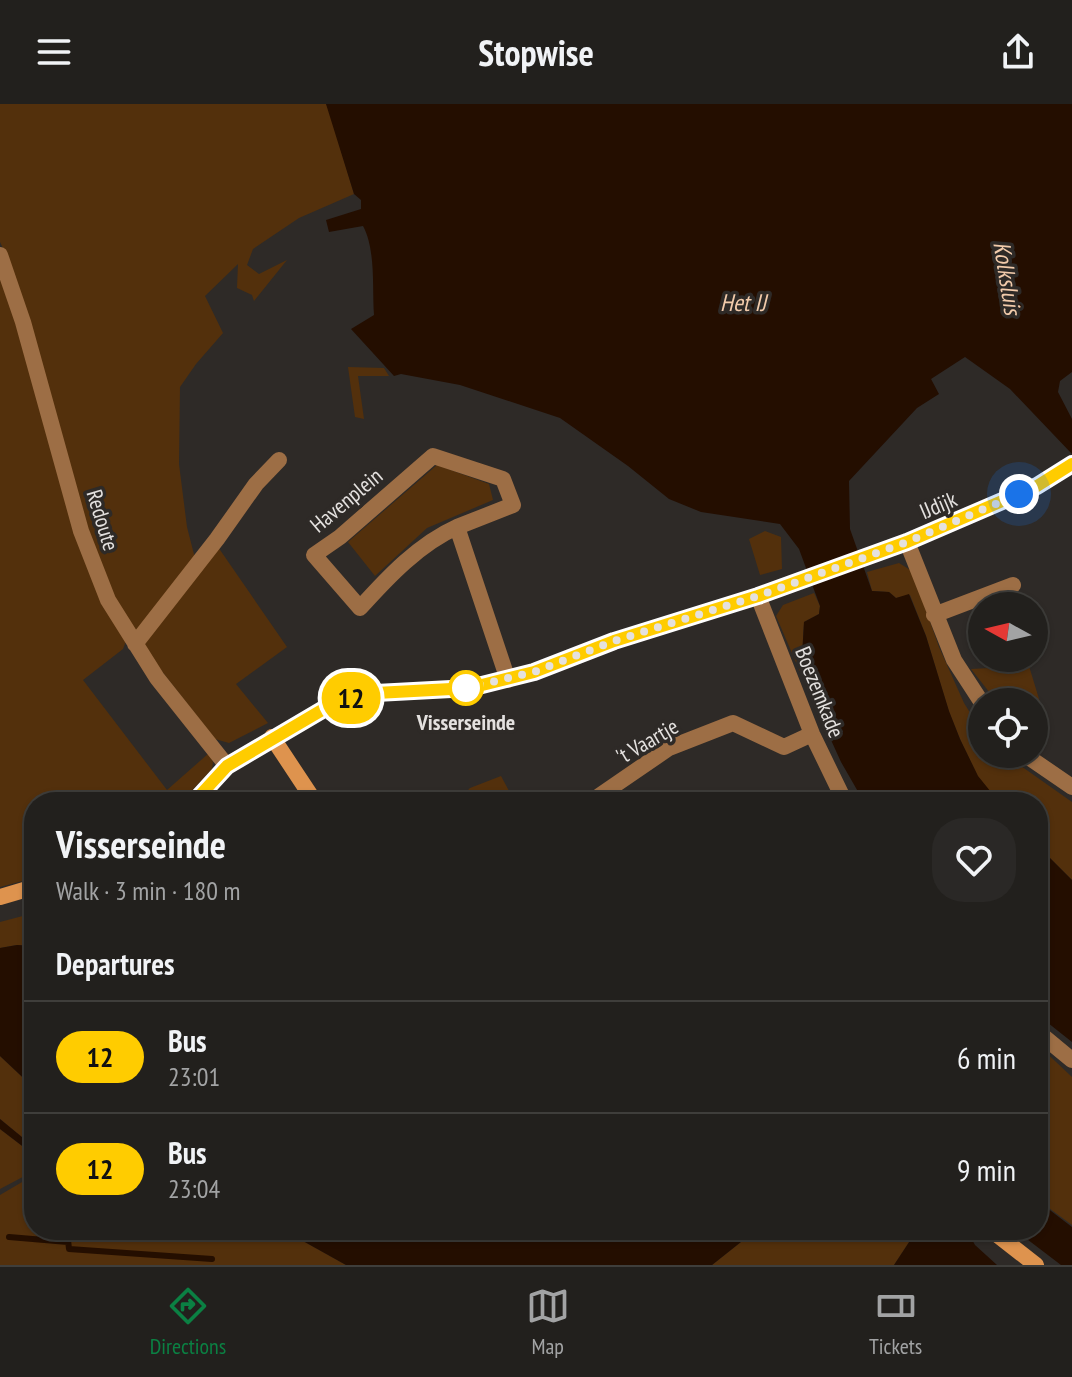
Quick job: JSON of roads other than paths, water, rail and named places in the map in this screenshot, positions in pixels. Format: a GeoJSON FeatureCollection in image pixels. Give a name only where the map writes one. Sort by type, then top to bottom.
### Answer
{"type":"FeatureCollection","features":[{"type":"Feature","properties":{"kind":"street","name":"Redoute"},"geometry":{"type":"LineString","coordinates":[[0,255],[23,322],[81,531],[108,600],[187,719],[227,766]]}},
{"type":"Feature","properties":{"kind":"street","name":"Havenplein"},"geometry":{"type":"LineString","coordinates":[[433,456],[503,479],[513,505],[457,527],[435,537],[360,608],[314,555],[340,537],[433,456]]}},
{"type":"Feature","properties":{"kind":"street"},"geometry":{"type":"LineString","coordinates":[[135,644],[256,484],[279,460]]}},
{"type":"Feature","properties":{"kind":"street","name":"IJdijk"},"geometry":{"type":"LineString","coordinates":[[758,596],[907,542],[1037,486],[1072,464]]}},
{"type":"Feature","properties":{"kind":"street"},"geometry":{"type":"LineString","coordinates":[[457,527],[508,680]]}},
{"type":"Feature","properties":{"kind":"street"},"geometry":{"type":"LineString","coordinates":[[907,542],[954,660],[972,688]]}},
{"type":"Feature","properties":{"kind":"street"},"geometry":{"type":"LineString","coordinates":[[934,615],[1013,585]]}},
{"type":"Feature","properties":{"kind":"street"},"geometry":{"type":"LineString","coordinates":[[203,792],[227,766],[272,737],[348,698],[376,693],[470,688],[508,680],[614,641],[758,596]]}},
{"type":"Feature","properties":{"kind":"street","name":"Boezemkade"},"geometry":{"type":"LineString","coordinates":[[758,596],[812,734],[840,792]]}},
{"type":"Feature","properties":{"kind":"street","name":"'t Vaartje"},"geometry":{"type":"LineString","coordinates":[[605,792],[669,748],[733,723],[784,747],[812,734]]}},
{"type":"Feature","properties":{"kind":"street"},"geometry":{"type":"LineString","coordinates":[[272,737],[308,792]]}},
{"type":"Feature","properties":{"kind":"street"},"geometry":{"type":"LineString","coordinates":[[1044,768],[1072,787]]}},
{"type":"Feature","properties":{"kind":"street"},"geometry":{"type":"LineString","coordinates":[[0,897],[24,890]]}},
{"type":"Feature","properties":{"kind":"street"},"geometry":{"type":"LineString","coordinates":[[1048,1040],[1072,1060]]}},
{"type":"Feature","properties":{"kind":"street"},"geometry":{"type":"LineString","coordinates":[[1004,1240],[1036,1265]]}},
{"type":"Feature","properties":{"kind":"water","name":"Het IJ"},"geometry":{"type":"Polygon","coordinates":[[[326,104],[1072,104],[1072,372],[1060,381],[1058,392],[1072,419],[1072,454],[1010,389],[965,357],[931,379],[939,394],[917,408],[849,481],[850,529],[872,591],[889,592],[896,598],[909,594],[926,636],[949,711],[968,755],[968,768],[974,768],[991,792],[858,792],[841,762],[801,674],[804,622],[819,614],[820,606],[799,549],[780,524],[701,512],[669,499],[560,418],[460,385],[401,374],[394,376],[351,329],[374,315],[372,258],[363,226],[329,232],[326,220],[361,209],[361,200],[354,194],[326,104]]]}},
{"type":"Feature","properties":{"kind":"water"},"geometry":{"type":"Polygon","coordinates":[[[1048,856],[1072,880],[1072,1042],[1048,1023],[1048,856]]]}},
{"type":"Feature","properties":{"kind":"water"},"geometry":{"type":"Polygon","coordinates":[[[24,945],[24,1079],[0,1056],[0,948],[24,945]]]}},
{"type":"Feature","properties":{"kind":"water"},"geometry":{"type":"Polygon","coordinates":[[[0,1119],[24,1139],[24,1147],[0,1129],[0,1119]]]}},
{"type":"Feature","properties":{"kind":"water"},"geometry":{"type":"Polygon","coordinates":[[[1048,1209],[1072,1227],[1072,1265],[1061,1265],[1028,1240],[1048,1240],[1048,1209]]]}},
{"type":"Feature","properties":{"kind":"water"},"geometry":{"type":"Polygon","coordinates":[[[301,1240],[743,1240],[712,1265],[346,1265],[301,1240]]]}},
{"type":"Feature","properties":{"kind":"water"},"geometry":{"type":"Polygon","coordinates":[[[910,1240],[972,1240],[997,1265],[894,1265],[910,1240]]]}},
{"type":"Feature","properties":{"kind":"waterway"},"geometry":{"type":"LineString","coordinates":[[9,1237],[24,1238]]}},
{"type":"Feature","properties":{"kind":"waterway"},"geometry":{"type":"LineString","coordinates":[[44,1240],[68,1242]]}},
{"type":"Feature","properties":{"kind":"waterway"},"geometry":{"type":"LineString","coordinates":[[68,1240],[69,1249],[212,1259]]}},
{"type":"Feature","properties":{"kind":"place","name":"Visserseinde"},"geometry":{"type":"Point","coordinates":[466,688]}},
{"type":"Feature","properties":{"kind":"water label","name":"Kolksluis"},"geometry":{"type":"Point","coordinates":[1007,278]}}]}
